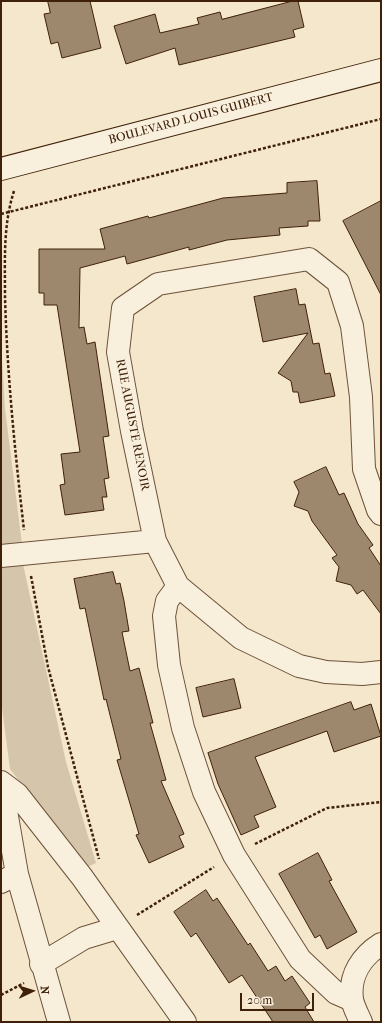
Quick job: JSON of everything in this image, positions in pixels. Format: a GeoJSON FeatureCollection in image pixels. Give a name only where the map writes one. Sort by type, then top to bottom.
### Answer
{"type":"FeatureCollection","features":[{"type":"Feature","properties":{"kind":"street","name":"BOULEVARD LOUIS GUIBERT"},"geometry":{"type":"LineString","coordinates":[[1,169],[381,70]]}},
{"type":"Feature","properties":{"kind":"street","name":"RUE AUGUSTE RENOIR"},"geometry":{"type":"LineString","coordinates":[[381,514],[378,510],[364,469],[361,397],[352,326],[338,282],[309,259],[158,284],[123,308],[118,352],[155,541],[178,586],[241,638],[299,666],[326,672],[362,674],[381,672]]}},
{"type":"Feature","properties":{"kind":"street"},"geometry":{"type":"LineString","coordinates":[[1,556],[155,541]]}},
{"type":"Feature","properties":{"kind":"street"},"geometry":{"type":"LineString","coordinates":[[178,586],[167,601],[164,616],[169,665],[183,728],[204,792],[234,855],[300,960],[336,993],[352,1000]]}},
{"type":"Feature","properties":{"kind":"street"},"geometry":{"type":"LineString","coordinates":[[1,782],[9,878],[41,964],[59,1022]]}},
{"type":"Feature","properties":{"kind":"street"},"geometry":{"type":"LineString","coordinates":[[1,782],[22,800],[82,878],[185,1022]]}},
{"type":"Feature","properties":{"kind":"street"},"geometry":{"type":"LineString","coordinates":[[41,964],[84,938],[117,928]]}},
{"type":"Feature","properties":{"kind":"street"},"geometry":{"type":"LineString","coordinates":[[361,1022],[352,1000],[352,982],[361,962],[370,951],[381,944]]}},
{"type":"Feature","properties":{"kind":"path"},"geometry":{"type":"LineString","coordinates":[[1,214],[381,119]]}},
{"type":"Feature","properties":{"kind":"shaded area"},"geometry":{"type":"Polygon","coordinates":[[[1,342],[5,409],[22,544],[1,544],[1,342]]]}},
{"type":"Feature","properties":{"kind":"shaded area"},"geometry":{"type":"Polygon","coordinates":[[[23,564],[66,762],[96,863],[85,868],[10,769],[1,700],[1,569],[6,566],[23,564]]]}},
{"type":"Feature","properties":{"kind":"building"},"geometry":{"type":"Polygon","coordinates":[[[48,1],[90,1],[101,48],[62,58],[58,42],[51,44],[44,14],[50,13],[48,1]]]}},
{"type":"Feature","properties":{"kind":"building"},"geometry":{"type":"Polygon","coordinates":[[[298,1],[304,27],[293,30],[295,37],[179,65],[175,48],[126,64],[114,26],[155,14],[160,33],[199,24],[197,18],[220,12],[222,19],[298,1]]]}},
{"type":"Feature","properties":{"kind":"building"},"geometry":{"type":"Polygon","coordinates":[[[317,181],[320,221],[308,221],[308,226],[279,228],[280,235],[227,240],[189,250],[189,247],[127,264],[125,256],[80,268],[79,328],[84,327],[87,344],[95,342],[109,436],[103,437],[109,478],[104,479],[107,497],[102,497],[104,510],[65,515],[60,485],[65,484],[61,454],[80,452],[57,305],[44,305],[44,293],[39,293],[39,249],[105,249],[100,229],[148,216],[149,218],[223,198],[287,193],[287,183],[317,181]]]}},
{"type":"Feature","properties":{"kind":"building"},"geometry":{"type":"Polygon","coordinates":[[[381,201],[381,295],[343,221],[381,201]]]}},
{"type":"Feature","properties":{"kind":"building"},"geometry":{"type":"Polygon","coordinates":[[[296,289],[299,305],[305,304],[313,344],[319,343],[325,374],[330,373],[335,396],[300,403],[298,392],[293,392],[291,381],[278,373],[308,333],[263,342],[254,297],[296,289]]]}},
{"type":"Feature","properties":{"kind":"building"},"geometry":{"type":"Polygon","coordinates":[[[326,467],[339,495],[344,493],[358,524],[373,545],[369,548],[381,566],[381,614],[363,590],[357,594],[351,585],[336,581],[339,567],[332,558],[337,555],[312,521],[308,511],[294,506],[299,492],[294,482],[326,467]]]}},
{"type":"Feature","properties":{"kind":"building"},"geometry":{"type":"Polygon","coordinates":[[[113,572],[116,584],[120,583],[124,601],[129,631],[122,632],[130,671],[139,668],[153,723],[150,723],[166,780],[161,781],[184,834],[179,836],[184,847],[149,863],[136,835],[139,834],[117,760],[121,759],[106,699],[104,700],[85,608],[80,609],[74,579],[113,572]]]}},
{"type":"Feature","properties":{"kind":"building"},"geometry":{"type":"Polygon","coordinates":[[[234,679],[241,708],[203,717],[196,688],[234,679]]]}},
{"type":"Feature","properties":{"kind":"building"},"geometry":{"type":"Polygon","coordinates":[[[351,702],[354,710],[371,704],[381,736],[334,752],[327,731],[255,757],[276,807],[254,816],[259,827],[241,835],[218,784],[208,753],[351,702]]]}},
{"type":"Feature","properties":{"kind":"building"},"geometry":{"type":"Polygon","coordinates":[[[318,853],[332,880],[329,881],[357,932],[327,949],[320,935],[315,938],[279,874],[318,853]]]}},
{"type":"Feature","properties":{"kind":"building"},"geometry":{"type":"Polygon","coordinates":[[[206,890],[213,901],[217,898],[248,945],[250,943],[268,971],[276,966],[285,981],[292,976],[310,1003],[305,1007],[314,1022],[273,1022],[242,975],[229,983],[196,933],[191,937],[174,912],[206,890]]]}}]}
